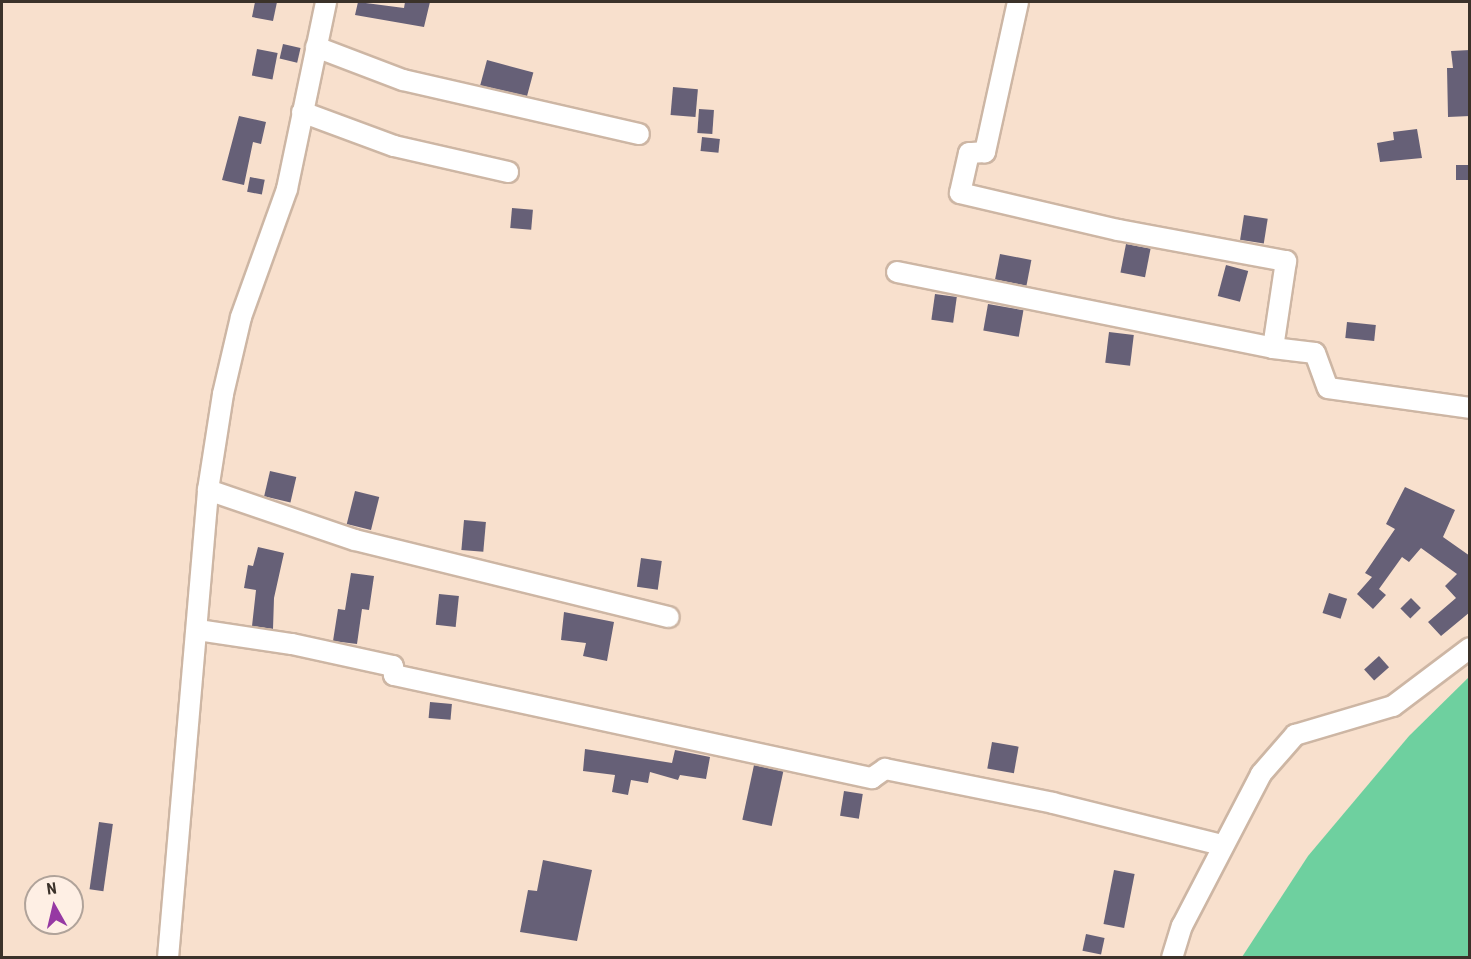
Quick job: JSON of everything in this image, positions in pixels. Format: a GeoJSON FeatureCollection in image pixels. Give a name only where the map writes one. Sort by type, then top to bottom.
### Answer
{"type":"FeatureCollection","features":[{"type":"Feature","properties":{"kind":"street"},"geometry":{"type":"LineString","coordinates":[[168,957],[198,630],[208,490],[241,317],[287,189],[326,2]]}},
{"type":"Feature","properties":{"kind":"street"},"geometry":{"type":"LineString","coordinates":[[1018,2],[985,152],[969,153],[960,193],[1118,230],[1286,261],[1272,348]]}},
{"type":"Feature","properties":{"kind":"street"},"geometry":{"type":"LineString","coordinates":[[316,47],[403,80],[639,135]]}},
{"type":"Feature","properties":{"kind":"street"},"geometry":{"type":"LineString","coordinates":[[302,112],[394,146],[508,172]]}},
{"type":"Feature","properties":{"kind":"street"},"geometry":{"type":"LineString","coordinates":[[897,272],[1272,348],[1315,352],[1328,388],[1470,408]]}},
{"type":"Feature","properties":{"kind":"street"},"geometry":{"type":"LineString","coordinates":[[208,490],[355,540],[669,617]]}},
{"type":"Feature","properties":{"kind":"street"},"geometry":{"type":"LineString","coordinates":[[198,630],[292,645],[393,666],[394,675],[872,778],[885,769],[1063,805],[1222,844]]}},
{"type":"Feature","properties":{"kind":"street"},"geometry":{"type":"LineString","coordinates":[[1172,957],[1182,926],[1222,844],[1261,774],[1295,735],[1393,706],[1470,648]]}},
{"type":"Feature","properties":{"kind":"green space"},"geometry":{"type":"Polygon","coordinates":[[[1469,677],[1469,957],[1242,957],[1308,856],[1409,736],[1469,677]]]}},
{"type":"Feature","properties":{"kind":"building"},"geometry":{"type":"Polygon","coordinates":[[[255,2],[277,2],[273,21],[252,17],[255,2]]]}},
{"type":"Feature","properties":{"kind":"building"},"geometry":{"type":"Polygon","coordinates":[[[358,2],[404,8],[405,2],[430,2],[424,27],[355,15],[358,2]]]}},
{"type":"Feature","properties":{"kind":"building"},"geometry":{"type":"Polygon","coordinates":[[[283,44],[301,48],[297,63],[280,59],[283,44]]]}},
{"type":"Feature","properties":{"kind":"building"},"geometry":{"type":"Polygon","coordinates":[[[257,49],[278,53],[272,80],[252,76],[257,49]]]}},
{"type":"Feature","properties":{"kind":"building"},"geometry":{"type":"Polygon","coordinates":[[[1470,50],[1470,116],[1448,117],[1447,68],[1453,68],[1451,51],[1470,50]]]}},
{"type":"Feature","properties":{"kind":"building"},"geometry":{"type":"Polygon","coordinates":[[[487,60],[533,72],[526,99],[480,86],[487,60]]]}},
{"type":"Feature","properties":{"kind":"building"},"geometry":{"type":"Polygon","coordinates":[[[673,87],[698,89],[695,117],[671,115],[673,87]]]}},
{"type":"Feature","properties":{"kind":"building"},"geometry":{"type":"Polygon","coordinates":[[[699,109],[714,110],[712,134],[697,133],[699,109]]]}},
{"type":"Feature","properties":{"kind":"building"},"geometry":{"type":"Polygon","coordinates":[[[239,116],[266,122],[261,144],[253,142],[244,185],[222,180],[239,116]]]}},
{"type":"Feature","properties":{"kind":"building"},"geometry":{"type":"Polygon","coordinates":[[[1417,129],[1422,158],[1380,162],[1377,143],[1394,140],[1393,132],[1417,129]]]}},
{"type":"Feature","properties":{"kind":"building"},"geometry":{"type":"Polygon","coordinates":[[[702,137],[720,139],[718,153],[701,151],[702,137]]]}},
{"type":"Feature","properties":{"kind":"building"},"geometry":{"type":"Polygon","coordinates":[[[1456,165],[1470,165],[1470,180],[1456,180],[1456,165]]]}},
{"type":"Feature","properties":{"kind":"building"},"geometry":{"type":"Polygon","coordinates":[[[250,177],[265,180],[262,195],[247,192],[250,177]]]}},
{"type":"Feature","properties":{"kind":"building"},"geometry":{"type":"Polygon","coordinates":[[[512,208],[533,210],[531,230],[510,228],[512,208]]]}},
{"type":"Feature","properties":{"kind":"building"},"geometry":{"type":"Polygon","coordinates":[[[1244,215],[1268,219],[1264,243],[1240,240],[1244,215]]]}},
{"type":"Feature","properties":{"kind":"building"},"geometry":{"type":"Polygon","coordinates":[[[1126,244],[1151,249],[1145,277],[1120,272],[1126,244]]]}},
{"type":"Feature","properties":{"kind":"building"},"geometry":{"type":"Polygon","coordinates":[[[1000,254],[1031,260],[1026,286],[995,280],[1000,254]]]}},
{"type":"Feature","properties":{"kind":"building"},"geometry":{"type":"Polygon","coordinates":[[[1226,265],[1248,271],[1240,302],[1218,296],[1226,265]]]}},
{"type":"Feature","properties":{"kind":"building"},"geometry":{"type":"Polygon","coordinates":[[[935,294],[957,297],[953,323],[931,320],[935,294]]]}},
{"type":"Feature","properties":{"kind":"building"},"geometry":{"type":"Polygon","coordinates":[[[988,304],[1023,310],[1019,337],[983,331],[988,304]]]}},
{"type":"Feature","properties":{"kind":"building"},"geometry":{"type":"Polygon","coordinates":[[[1347,322],[1376,325],[1374,341],[1345,338],[1347,322]]]}},
{"type":"Feature","properties":{"kind":"building"},"geometry":{"type":"Polygon","coordinates":[[[1109,332],[1134,335],[1130,366],[1105,363],[1109,332]]]}},
{"type":"Feature","properties":{"kind":"building"},"geometry":{"type":"Polygon","coordinates":[[[270,471],[296,477],[290,502],[264,496],[270,471]]]}},
{"type":"Feature","properties":{"kind":"building"},"geometry":{"type":"Polygon","coordinates":[[[1405,487],[1455,510],[1443,537],[1470,556],[1470,612],[1441,636],[1428,622],[1456,598],[1445,586],[1457,574],[1421,548],[1409,562],[1402,557],[1379,589],[1386,595],[1373,609],[1357,594],[1372,577],[1365,573],[1395,529],[1386,524],[1405,487]]]}},
{"type":"Feature","properties":{"kind":"building"},"geometry":{"type":"Polygon","coordinates":[[[355,491],[379,497],[371,530],[347,524],[355,491]]]}},
{"type":"Feature","properties":{"kind":"building"},"geometry":{"type":"Polygon","coordinates":[[[464,520],[486,522],[483,552],[461,550],[464,520]]]}},
{"type":"Feature","properties":{"kind":"building"},"geometry":{"type":"Polygon","coordinates":[[[258,547],[284,553],[274,598],[273,629],[252,626],[256,590],[244,588],[248,565],[253,566],[258,547]]]}},
{"type":"Feature","properties":{"kind":"building"},"geometry":{"type":"Polygon","coordinates":[[[641,558],[662,561],[658,590],[637,587],[641,558]]]}},
{"type":"Feature","properties":{"kind":"building"},"geometry":{"type":"Polygon","coordinates":[[[351,573],[374,576],[369,610],[362,609],[357,644],[333,641],[338,609],[345,610],[351,573]]]}},
{"type":"Feature","properties":{"kind":"building"},"geometry":{"type":"Polygon","coordinates":[[[1329,593],[1347,599],[1341,619],[1323,613],[1329,593]]]}},
{"type":"Feature","properties":{"kind":"building"},"geometry":{"type":"Polygon","coordinates":[[[439,594],[459,596],[456,627],[436,625],[439,594]]]}},
{"type":"Feature","properties":{"kind":"building"},"geometry":{"type":"Polygon","coordinates":[[[1411,598],[1421,608],[1410,619],[1400,609],[1411,598]]]}},
{"type":"Feature","properties":{"kind":"building"},"geometry":{"type":"Polygon","coordinates":[[[564,612],[614,622],[607,661],[583,656],[586,643],[561,640],[564,612]]]}},
{"type":"Feature","properties":{"kind":"building"},"geometry":{"type":"Polygon","coordinates":[[[1379,656],[1389,667],[1374,681],[1364,669],[1379,656]]]}},
{"type":"Feature","properties":{"kind":"building"},"geometry":{"type":"Polygon","coordinates":[[[430,702],[452,704],[451,720],[429,718],[430,702]]]}},
{"type":"Feature","properties":{"kind":"building"},"geometry":{"type":"Polygon","coordinates":[[[992,742],[1019,747],[1014,773],[987,769],[992,742]]]}},
{"type":"Feature","properties":{"kind":"building"},"geometry":{"type":"Polygon","coordinates":[[[585,749],[672,763],[675,750],[710,757],[706,779],[680,775],[678,780],[650,772],[648,783],[631,780],[628,795],[612,792],[615,775],[583,771],[585,749]]]}},
{"type":"Feature","properties":{"kind":"building"},"geometry":{"type":"Polygon","coordinates":[[[754,765],[783,771],[772,826],[742,820],[754,765]]]}},
{"type":"Feature","properties":{"kind":"building"},"geometry":{"type":"Polygon","coordinates":[[[844,791],[863,794],[859,819],[840,816],[844,791]]]}},
{"type":"Feature","properties":{"kind":"building"},"geometry":{"type":"Polygon","coordinates":[[[99,822],[113,824],[103,891],[90,889],[99,822]]]}},
{"type":"Feature","properties":{"kind":"building"},"geometry":{"type":"Polygon","coordinates":[[[543,860],[592,870],[577,941],[520,932],[528,890],[537,891],[543,860]]]}},
{"type":"Feature","properties":{"kind":"building"},"geometry":{"type":"Polygon","coordinates":[[[1114,870],[1135,874],[1124,928],[1104,924],[1114,870]]]}},
{"type":"Feature","properties":{"kind":"building"},"geometry":{"type":"Polygon","coordinates":[[[1086,934],[1105,938],[1101,955],[1082,951],[1086,934]]]}}]}
